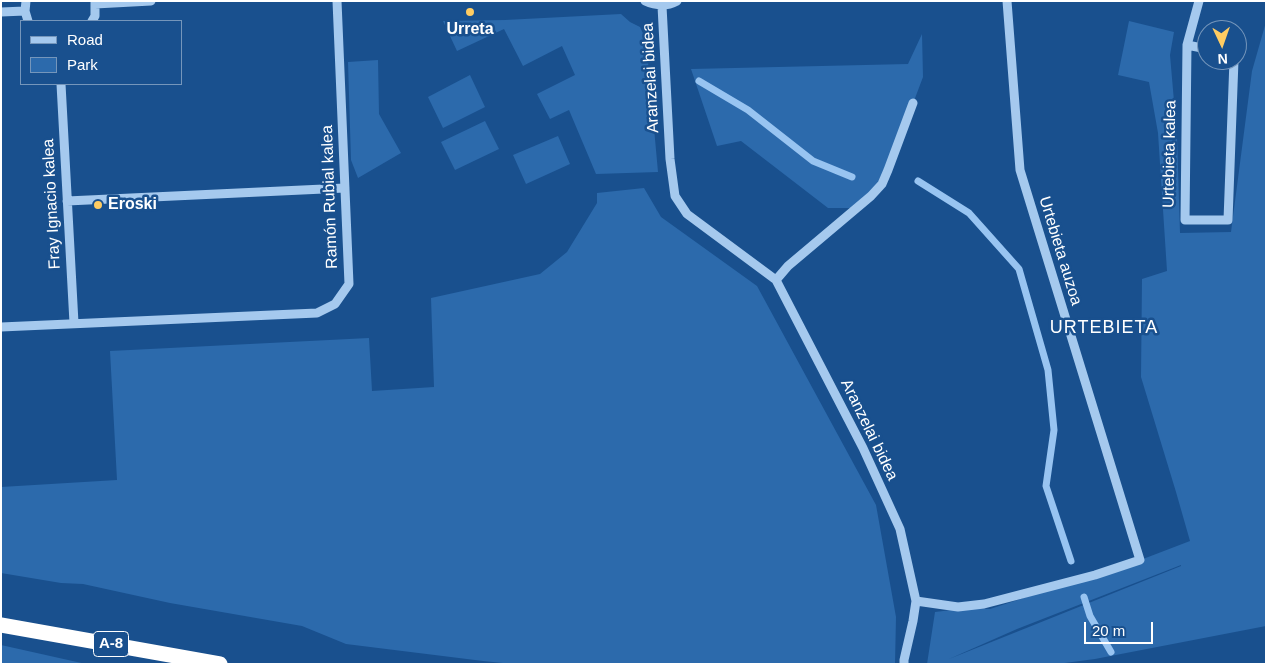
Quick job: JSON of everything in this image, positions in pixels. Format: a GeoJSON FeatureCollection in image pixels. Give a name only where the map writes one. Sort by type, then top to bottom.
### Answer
{"type":"FeatureCollection","features":[{"type":"Feature","properties":{"kind":"highway","name":"A-8"},"geometry":{"type":"LineString","coordinates":[[1,625],[220,664]]}},
{"type":"Feature","properties":{"kind":"street"},"geometry":{"type":"LineString","coordinates":[[92,20],[95,3],[151,1]]}},
{"type":"Feature","properties":{"kind":"street","name":"Ramón Rubial kalea"},"geometry":{"type":"LineString","coordinates":[[1,327],[317,314],[335,304],[348,284],[337,1]]}},
{"type":"Feature","properties":{"kind":"street"},"geometry":{"type":"LineString","coordinates":[[645,1],[653,5],[662,6],[677,1]]}},
{"type":"Feature","properties":{"kind":"street","name":"Urtebieta auzoa"},"geometry":{"type":"LineString","coordinates":[[916,601],[958,606],[984,604],[1095,575],[1140,560],[1020,170],[1007,1]]}},
{"type":"Feature","properties":{"kind":"street"},"geometry":{"type":"LineString","coordinates":[[1197,47],[1187,45],[1198,1]]}},
{"type":"Feature","properties":{"kind":"street"},"geometry":{"type":"LineString","coordinates":[[1,12],[26,6],[28,20]]}},
{"type":"Feature","properties":{"kind":"street","name":"Aranzelai bidea"},"geometry":{"type":"LineString","coordinates":[[662,6],[670,159],[675,196],[687,214],[776,280],[864,448],[900,529],[916,601],[904,664]]}},
{"type":"Feature","properties":{"kind":"street","name":"Urtebieta kalea"},"geometry":{"type":"LineString","coordinates":[[1187,45],[1185,220],[1228,220],[1234,70]]}},
{"type":"Feature","properties":{"kind":"street","name":"Fray Ignacio kalea"},"geometry":{"type":"LineString","coordinates":[[61,85],[74,323]]}},
{"type":"Feature","properties":{"kind":"street"},"geometry":{"type":"LineString","coordinates":[[776,280],[788,266],[872,196],[882,184],[913,103]]}},
{"type":"Feature","properties":{"kind":"street"},"geometry":{"type":"LineString","coordinates":[[67,201],[345,188]]}},
{"type":"Feature","properties":{"kind":"green space"},"geometry":{"type":"Polygon","coordinates":[[[621,14],[630,22],[640,27],[646,40],[658,172],[596,174],[569,110],[550,119],[537,94],[575,75],[562,46],[523,66],[504,29],[457,51],[443,21],[505,20],[621,14]]]}},
{"type":"Feature","properties":{"kind":"green space"},"geometry":{"type":"Polygon","coordinates":[[[1129,21],[1174,32],[1170,55],[1177,136],[1180,233],[1231,232],[1252,71],[1266,22],[1266,626],[1095,659],[1057,664],[927,664],[935,612],[968,608],[990,609],[1143,559],[1190,541],[1141,377],[1142,279],[1167,271],[1158,133],[1149,82],[1118,75],[1129,21]],[[1181,566],[1017,629],[949,659],[1181,566]]]}},
{"type":"Feature","properties":{"kind":"green space"},"geometry":{"type":"Polygon","coordinates":[[[922,34],[923,77],[888,170],[858,208],[828,208],[741,141],[717,146],[691,69],[908,64],[922,34]]]}},
{"type":"Feature","properties":{"kind":"green space"},"geometry":{"type":"Polygon","coordinates":[[[378,60],[379,114],[401,153],[358,178],[351,160],[348,62],[378,60]]]}},
{"type":"Feature","properties":{"kind":"green space"},"geometry":{"type":"Polygon","coordinates":[[[470,75],[485,107],[443,128],[428,97],[470,75]]]}},
{"type":"Feature","properties":{"kind":"green space"},"geometry":{"type":"Polygon","coordinates":[[[485,121],[499,149],[455,170],[441,142],[485,121]]]}},
{"type":"Feature","properties":{"kind":"green space"},"geometry":{"type":"Polygon","coordinates":[[[558,136],[570,164],[526,184],[513,155],[558,136]]]}},
{"type":"Feature","properties":{"kind":"green space"},"geometry":{"type":"Polygon","coordinates":[[[644,188],[661,217],[757,286],[876,505],[896,617],[895,664],[513,664],[483,661],[346,644],[302,626],[170,603],[83,584],[61,583],[1,573],[1,487],[117,480],[110,351],[369,338],[372,391],[434,387],[431,298],[540,274],[567,252],[597,203],[597,193],[644,188]]]}},
{"type":"Feature","properties":{"kind":"green space"},"geometry":{"type":"Polygon","coordinates":[[[1,645],[86,664],[1,664],[1,645]]]}},
{"type":"Feature","properties":{"kind":"waterway"},"geometry":{"type":"LineString","coordinates":[[699,81],[748,110],[813,161],[852,177]]}},
{"type":"Feature","properties":{"kind":"waterway"},"geometry":{"type":"LineString","coordinates":[[918,181],[969,213],[1019,269],[1048,370],[1054,430],[1046,486],[1071,561]]}},
{"type":"Feature","properties":{"kind":"waterway"},"geometry":{"type":"LineString","coordinates":[[1084,597],[1090,616],[1111,652]]}},
{"type":"Feature","properties":{"kind":"place","name":"Urreta"},"geometry":{"type":"Point","coordinates":[470,12]}},
{"type":"Feature","properties":{"kind":"place","name":"Eroski"},"geometry":{"type":"Point","coordinates":[98,205]}},
{"type":"Feature","properties":{"kind":"district","name":"URTEBIETA"},"geometry":{"type":"Point","coordinates":[1104,328]}}]}
